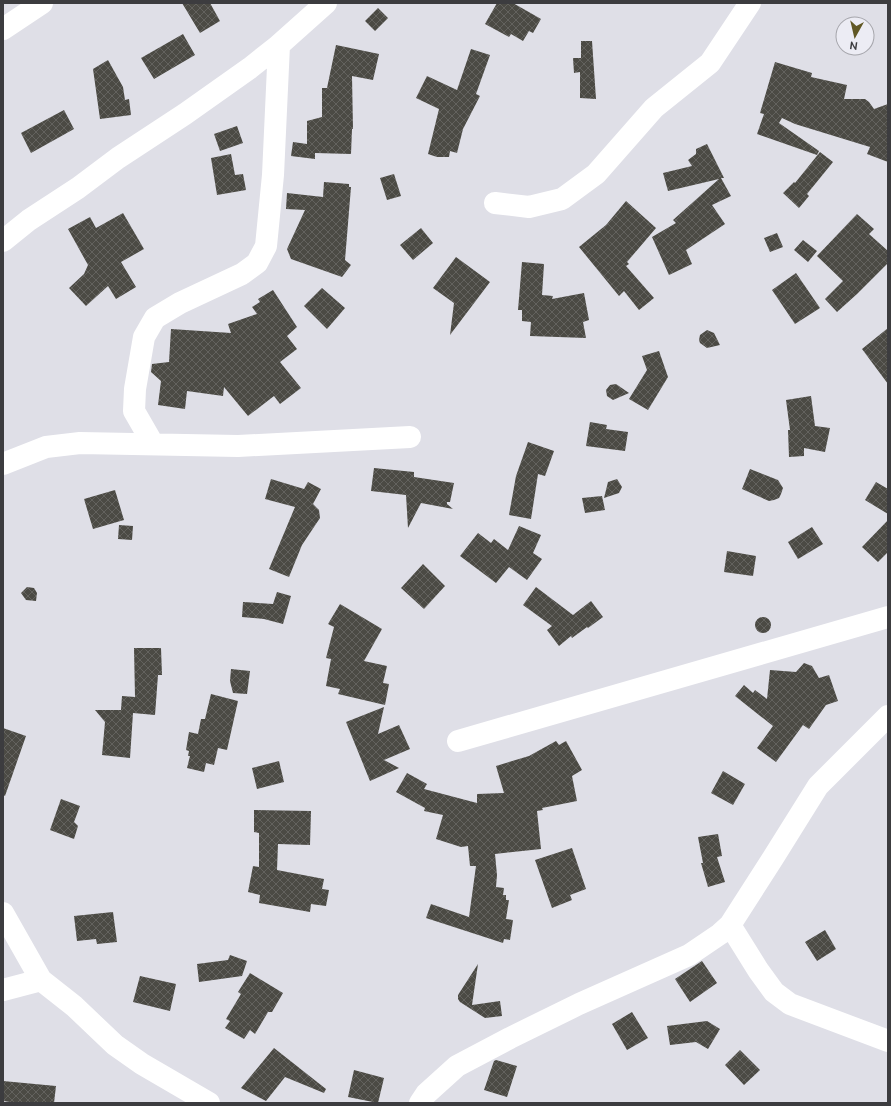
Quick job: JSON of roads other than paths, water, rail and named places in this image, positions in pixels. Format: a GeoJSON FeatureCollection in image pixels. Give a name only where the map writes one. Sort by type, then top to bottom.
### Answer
{"type":"FeatureCollection","features":[{"type":"Feature","properties":{"kind":"street"},"geometry":{"type":"LineString","coordinates":[[3,29],[42,3]]}},
{"type":"Feature","properties":{"kind":"street"},"geometry":{"type":"LineString","coordinates":[[3,241],[29,220],[78,188],[118,158],[185,114],[250,68],[279,45],[326,3]]}},
{"type":"Feature","properties":{"kind":"street"},"geometry":{"type":"LineString","coordinates":[[495,203],[529,207],[562,199],[596,174],[654,108],[710,63],[750,3]]}},
{"type":"Feature","properties":{"kind":"street"},"geometry":{"type":"LineString","coordinates":[[153,444],[134,411],[135,389],[144,337],[155,318],[180,303],[242,274],[257,263],[266,246],[273,175],[279,45]]}},
{"type":"Feature","properties":{"kind":"street"},"geometry":{"type":"LineString","coordinates":[[3,464],[46,447],[80,443],[238,446],[410,437]]}},
{"type":"Feature","properties":{"kind":"street"},"geometry":{"type":"LineString","coordinates":[[458,741],[888,617]]}},
{"type":"Feature","properties":{"kind":"street"},"geometry":{"type":"LineString","coordinates":[[420,1103],[426,1094],[457,1066],[579,1004],[689,955],[720,934],[730,925],[818,786],[888,716]]}},
{"type":"Feature","properties":{"kind":"street"},"geometry":{"type":"LineString","coordinates":[[3,913],[41,980],[74,1006],[116,1045],[142,1064],[209,1103]]}},
{"type":"Feature","properties":{"kind":"street"},"geometry":{"type":"LineString","coordinates":[[730,925],[758,970],[774,992],[790,1004],[888,1041]]}},
{"type":"Feature","properties":{"kind":"street"},"geometry":{"type":"LineString","coordinates":[[3,990],[41,980]]}}]}
